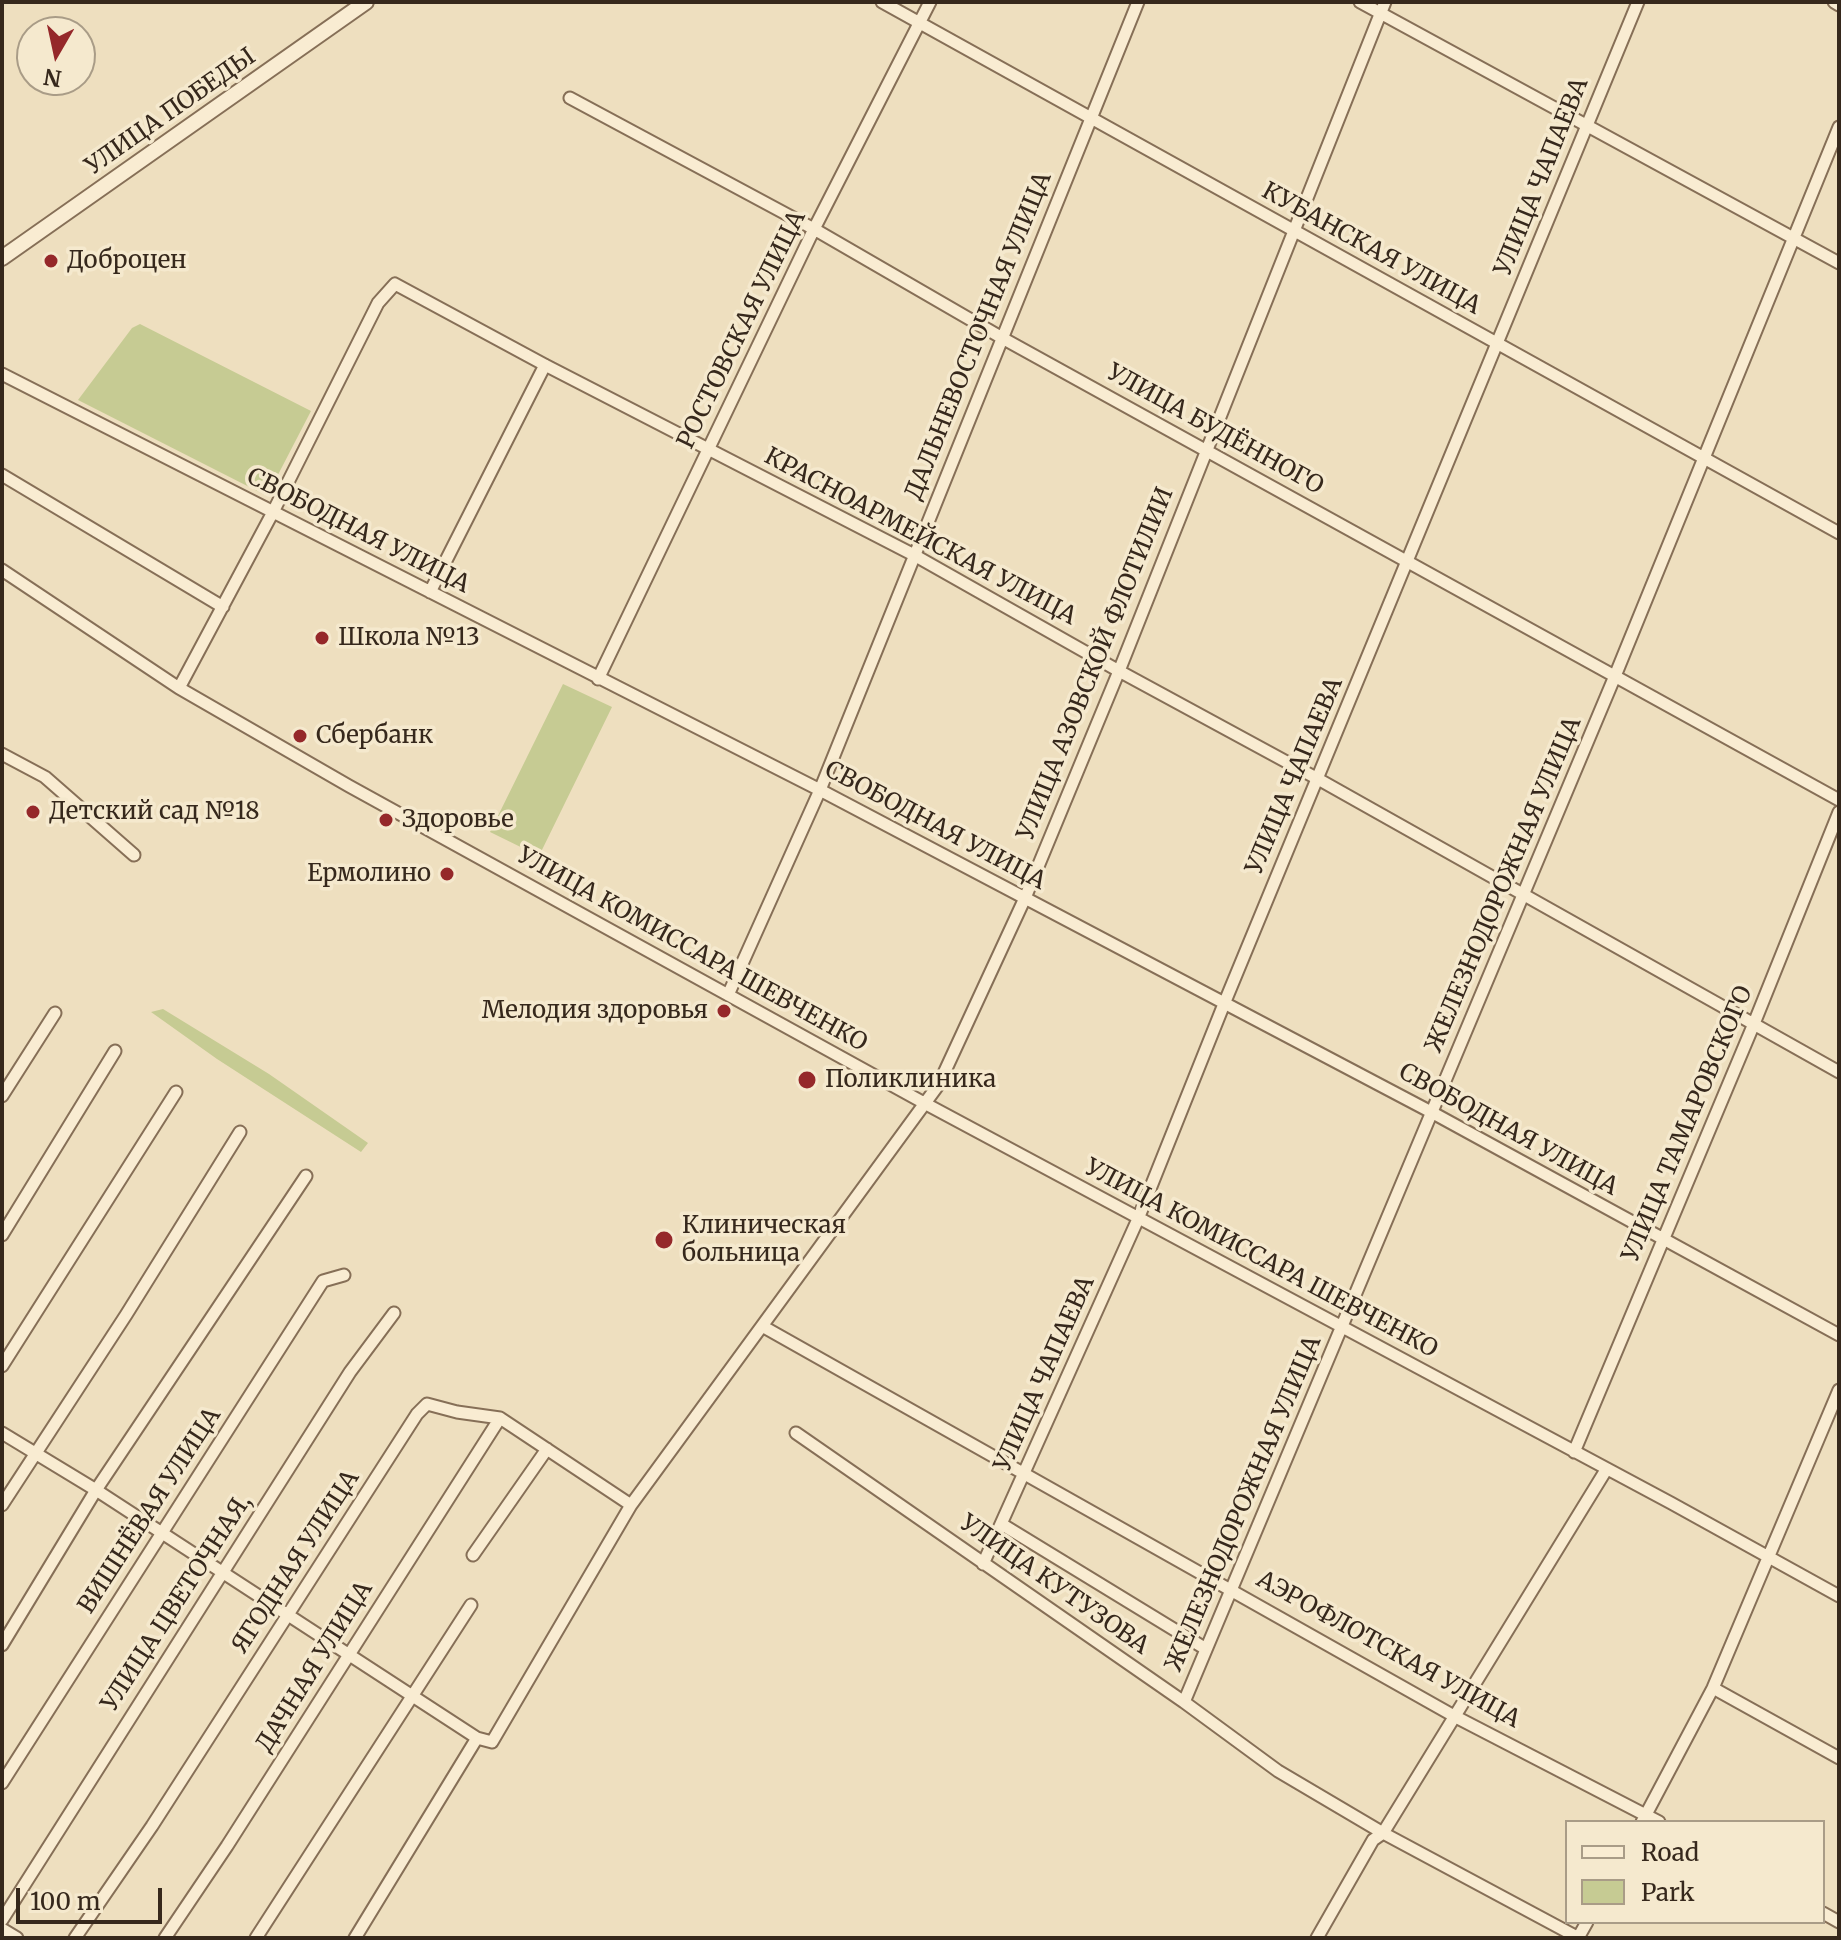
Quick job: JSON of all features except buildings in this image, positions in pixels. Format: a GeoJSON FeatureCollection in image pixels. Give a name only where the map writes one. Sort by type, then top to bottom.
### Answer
{"type":"FeatureCollection","features":[{"type":"Feature","properties":{"kind":"street","name":"УЛИЦА ПОБЕДЫ"},"geometry":{"type":"LineString","coordinates":[[2,258],[366,2]]}},
{"type":"Feature","properties":{"kind":"street","name":"КУБАНСКАЯ УЛИЦА"},"geometry":{"type":"LineString","coordinates":[[882,2],[1839,533]]}},
{"type":"Feature","properties":{"kind":"street","name":"РОСТОВСКАЯ УЛИЦА"},"geometry":{"type":"LineString","coordinates":[[598,679],[814,229],[930,2]]}},
{"type":"Feature","properties":{"kind":"street","name":"ДАЛЬНЕВОСТОЧНАЯ УЛИЦА"},"geometry":{"type":"LineString","coordinates":[[728,995],[820,790],[1138,2]]}},
{"type":"Feature","properties":{"kind":"street"},"geometry":{"type":"LineString","coordinates":[[1360,2],[1383,8],[1585,125],[1839,263]]}},
{"type":"Feature","properties":{"kind":"street","name":"УЛИЦА ЧАПАЕВА"},"geometry":{"type":"LineString","coordinates":[[983,1564],[1138,1219],[1638,2]]}},
{"type":"Feature","properties":{"kind":"street","name":"УЛИЦА АЗОВСКОЙ ФЛОТИЛИИ"},"geometry":{"type":"LineString","coordinates":[[477,1738],[492,1742],[634,1502],[939,1084],[1025,898],[1119,671],[1383,8]]}},
{"type":"Feature","properties":{"kind":"street","name":"УЛИЦА БУДЁННОГО"},"geometry":{"type":"LineString","coordinates":[[570,98],[814,229],[1004,339],[1839,800]]}},
{"type":"Feature","properties":{"kind":"street","name":"ЖЕЛЕЗНОДОРОЖНАЯ УЛИЦА"},"geometry":{"type":"LineString","coordinates":[[1184,1702],[1615,676],[1839,127]]}},
{"type":"Feature","properties":{"kind":"street","name":"КРАСНОАРМЕЙСКАЯ УЛИЦА"},"geometry":{"type":"LineString","coordinates":[[273,512],[378,303],[395,284],[914,555],[1839,1072]]}},
{"type":"Feature","properties":{"kind":"street"},"geometry":{"type":"LineString","coordinates":[[430,592],[545,365]]}},
{"type":"Feature","properties":{"kind":"street","name":"СВОБОДНАЯ УЛИЦА"},"geometry":{"type":"LineString","coordinates":[[2,374],[820,790],[1433,1113],[1839,1335]]}},
{"type":"Feature","properties":{"kind":"street"},"geometry":{"type":"LineString","coordinates":[[2,475],[223,607]]}},
{"type":"Feature","properties":{"kind":"street"},"geometry":{"type":"LineString","coordinates":[[179,688],[273,512]]}},
{"type":"Feature","properties":{"kind":"street","name":"УЛИЦА КОМИССАРА ШЕВЧЕНКО"},"geometry":{"type":"LineString","coordinates":[[2,570],[179,688],[349,786],[926,1104],[1839,1596]]}},
{"type":"Feature","properties":{"kind":"street"},"geometry":{"type":"LineString","coordinates":[[2,754],[45,777],[134,855]]}},
{"type":"Feature","properties":{"kind":"street","name":"УЛИЦА ТАМАРОВСКОГО"},"geometry":{"type":"LineString","coordinates":[[1574,1452],[1753,1026],[1839,812]]}},
{"type":"Feature","properties":{"kind":"street"},"geometry":{"type":"LineString","coordinates":[[2,1096],[55,1013]]}},
{"type":"Feature","properties":{"kind":"street"},"geometry":{"type":"LineString","coordinates":[[2,1235],[115,1051]]}},
{"type":"Feature","properties":{"kind":"street"},"geometry":{"type":"LineString","coordinates":[[2,1366],[176,1092]]}},
{"type":"Feature","properties":{"kind":"street"},"geometry":{"type":"LineString","coordinates":[[2,1505],[240,1132]]}},
{"type":"Feature","properties":{"kind":"street"},"geometry":{"type":"LineString","coordinates":[[2,1645],[96,1490],[306,1176]]}},
{"type":"Feature","properties":{"kind":"street","name":"ВИШНЁВАЯ УЛИЦА"},"geometry":{"type":"LineString","coordinates":[[2,1783],[323,1281],[344,1275]]}},
{"type":"Feature","properties":{"kind":"street","name":"УЛИЦА ЦВЕТОЧНАЯ,"},"geometry":{"type":"LineString","coordinates":[[2,1920],[350,1372],[394,1313]]}},
{"type":"Feature","properties":{"kind":"street","name":"АЭРОФЛОТСКАЯ УЛИЦА"},"geometry":{"type":"LineString","coordinates":[[762,1326],[1454,1716],[1644,1818]]}},
{"type":"Feature","properties":{"kind":"street"},"geometry":{"type":"LineString","coordinates":[[1644,1818],[1713,1688],[1839,1390]]}},
{"type":"Feature","properties":{"kind":"street","name":"ЯГОДНАЯ УЛИЦА"},"geometry":{"type":"LineString","coordinates":[[75,1938],[152,1826],[417,1414],[427,1404],[500,1418],[634,1502]]}},
{"type":"Feature","properties":{"kind":"street","name":"ДАЧНАЯ УЛИЦА"},"geometry":{"type":"LineString","coordinates":[[165,1938],[500,1418]]}},
{"type":"Feature","properties":{"kind":"street"},"geometry":{"type":"LineString","coordinates":[[2,1433],[96,1490],[477,1738],[355,1938]]}},
{"type":"Feature","properties":{"kind":"street","name":"УЛИЦА КУТУЗОВА"},"geometry":{"type":"LineString","coordinates":[[796,1433],[1184,1702],[1278,1771],[1383,1833],[1578,1938]]}},
{"type":"Feature","properties":{"kind":"street"},"geometry":{"type":"LineString","coordinates":[[473,1555],[547,1449]]}},
{"type":"Feature","properties":{"kind":"street"},"geometry":{"type":"LineString","coordinates":[[1317,1938],[1373,1840],[1383,1833],[1606,1470]]}},
{"type":"Feature","properties":{"kind":"street"},"geometry":{"type":"LineString","coordinates":[[1003,1525],[1206,1649]]}},
{"type":"Feature","properties":{"kind":"street"},"geometry":{"type":"LineString","coordinates":[[256,1938],[471,1605]]}},
{"type":"Feature","properties":{"kind":"street"},"geometry":{"type":"LineString","coordinates":[[1713,1688],[1839,1758]]}},
{"type":"Feature","properties":{"kind":"street"},"geometry":{"type":"LineString","coordinates":[[2,1929],[17,1938]]}},
{"type":"Feature","properties":{"kind":"green space"},"geometry":{"type":"Polygon","coordinates":[[[140,324],[311,411],[267,496],[78,400],[132,328],[140,324]]]}},
{"type":"Feature","properties":{"kind":"green space"},"geometry":{"type":"Polygon","coordinates":[[[563,684],[612,707],[539,856],[490,832],[563,684]]]}},
{"type":"Feature","properties":{"kind":"green space"},"geometry":{"type":"Polygon","coordinates":[[[163,1009],[269,1074],[368,1143],[361,1152],[217,1059],[151,1012],[163,1009]]]}},
{"type":"Feature","properties":{"kind":"place","name":"Доброцен"},"geometry":{"type":"Point","coordinates":[51,261]}},
{"type":"Feature","properties":{"kind":"place","name":"Школа №13"},"geometry":{"type":"Point","coordinates":[322,638]}},
{"type":"Feature","properties":{"kind":"place","name":"Сбербанк"},"geometry":{"type":"Point","coordinates":[300,736]}},
{"type":"Feature","properties":{"kind":"place","name":"Детский сад №18"},"geometry":{"type":"Point","coordinates":[33,812]}},
{"type":"Feature","properties":{"kind":"place","name":"Здоровье"},"geometry":{"type":"Point","coordinates":[386,820]}},
{"type":"Feature","properties":{"kind":"place","name":"Ермолино"},"geometry":{"type":"Point","coordinates":[447,874]}},
{"type":"Feature","properties":{"kind":"place","name":"Мелодия здоровья"},"geometry":{"type":"Point","coordinates":[724,1011]}},
{"type":"Feature","properties":{"kind":"place","name":"Поликлиника"},"geometry":{"type":"Point","coordinates":[807,1080]}},
{"type":"Feature","properties":{"kind":"place","name":"Клиническая больница"},"geometry":{"type":"Point","coordinates":[664,1240]}}]}
